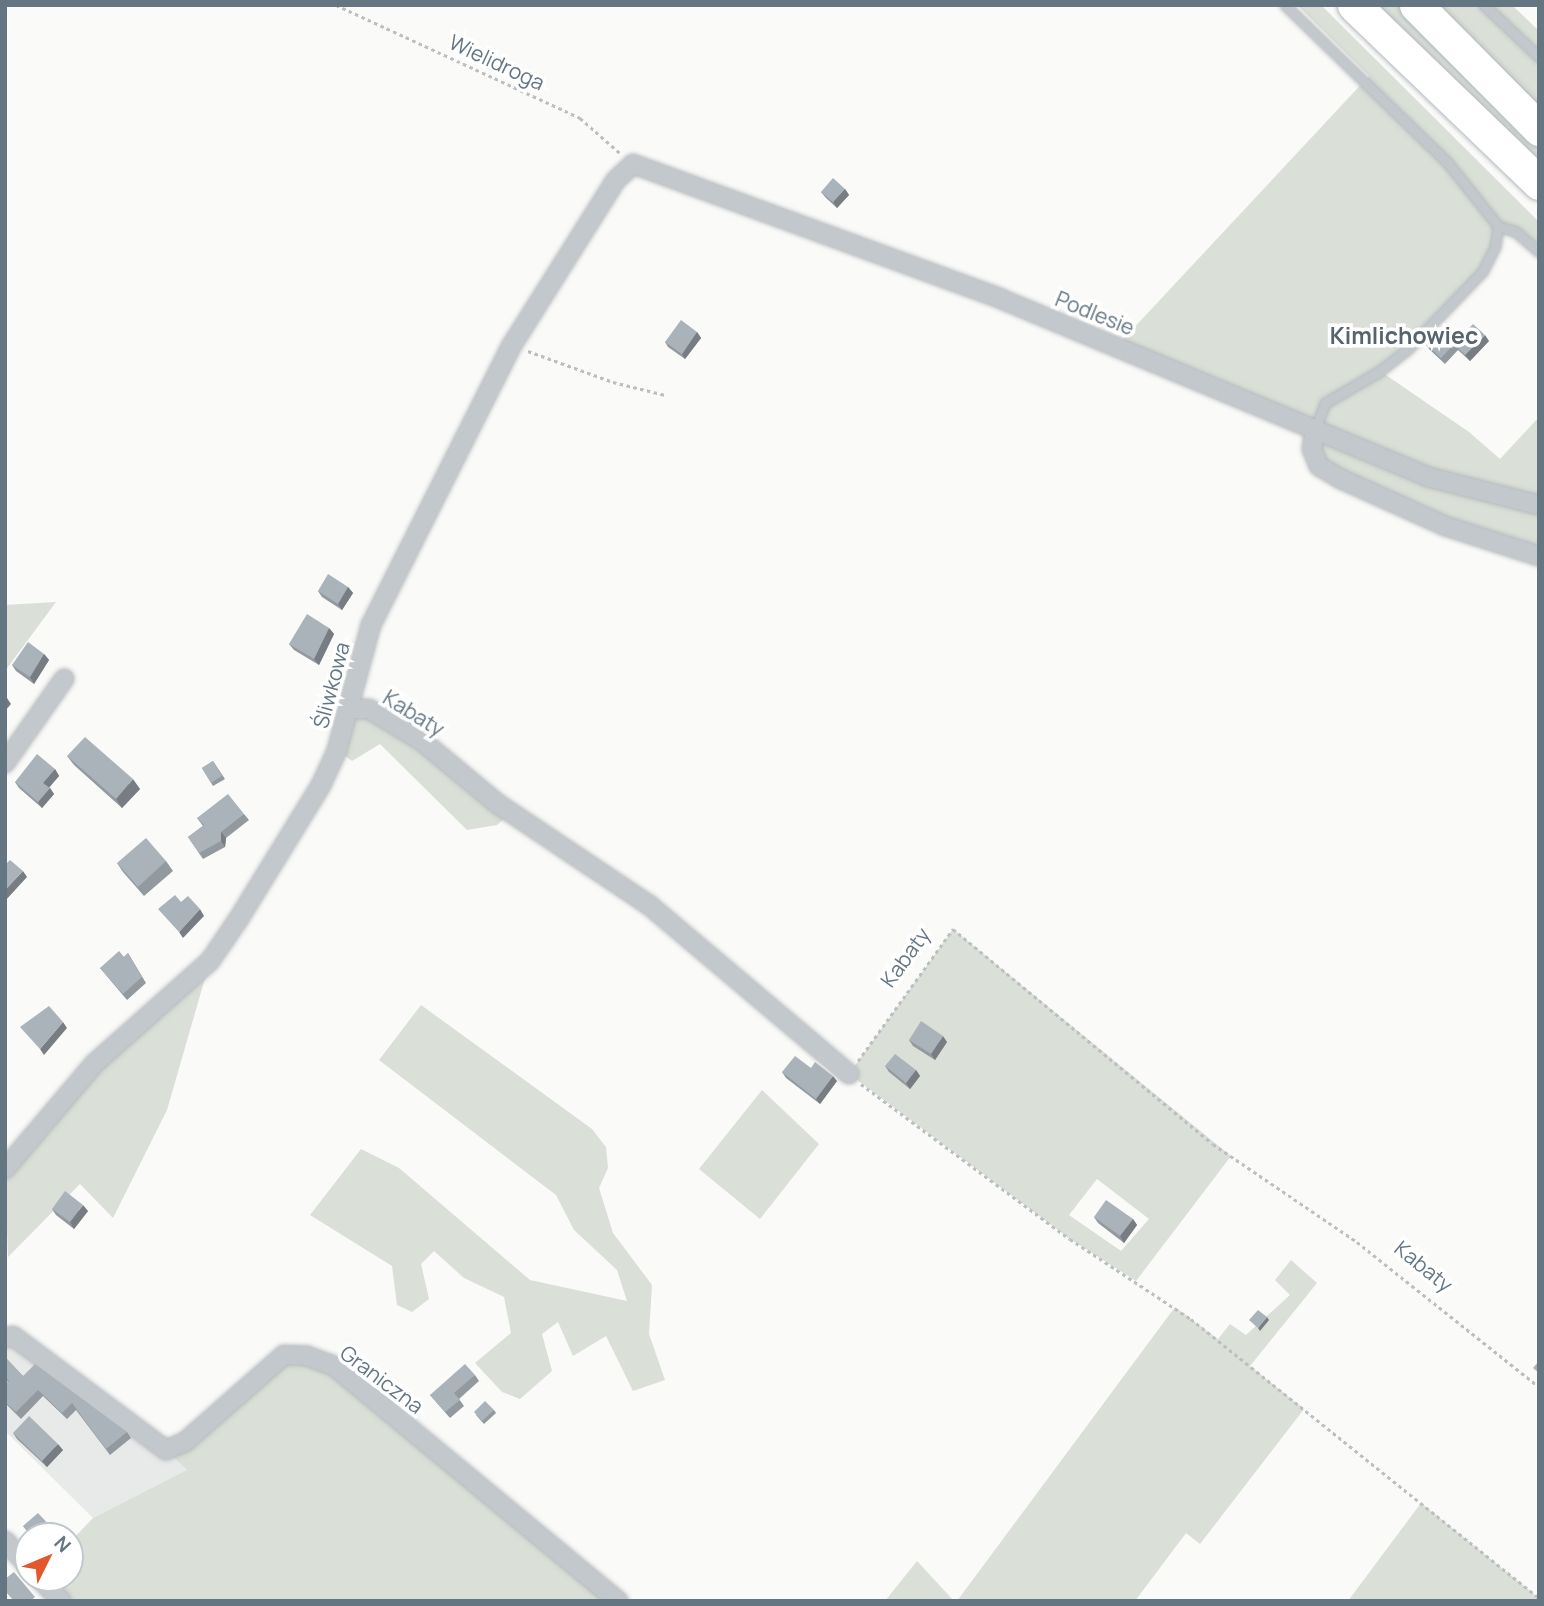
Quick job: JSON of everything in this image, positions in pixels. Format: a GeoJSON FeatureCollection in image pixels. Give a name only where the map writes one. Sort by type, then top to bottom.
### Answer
{"type":"FeatureCollection","features":[{"type":"Feature","properties":{"kind":"highway"},"geometry":{"type":"LineString","coordinates":[[1354,5],[1539,183]]}},
{"type":"Feature","properties":{"kind":"highway"},"geometry":{"type":"LineString","coordinates":[[1416,5],[1539,129]]}},
{"type":"Feature","properties":{"kind":"street","name":"Śliwkowa"},"geometry":{"type":"LineString","coordinates":[[5,1169],[94,1063],[210,961],[321,785],[349,709],[371,625],[512,345],[616,180],[633,164]]}},
{"type":"Feature","properties":{"kind":"street","name":"Podlesie"},"geometry":{"type":"LineString","coordinates":[[633,164],[1001,299],[1428,477],[1539,505]]}},
{"type":"Feature","properties":{"kind":"street"},"geometry":{"type":"LineString","coordinates":[[1315,429],[1312,449],[1319,466],[1341,479],[1445,526],[1539,556]]}},
{"type":"Feature","properties":{"kind":"street"},"geometry":{"type":"LineString","coordinates":[[5,764],[64,678]]}},
{"type":"Feature","properties":{"kind":"street","name":"Kabaty"},"geometry":{"type":"LineString","coordinates":[[349,709],[369,709],[422,741],[498,804],[649,905],[849,1074]]}},
{"type":"Feature","properties":{"kind":"street","name":"Graniczna"},"geometry":{"type":"LineString","coordinates":[[5,1338],[13,1336],[166,1450],[185,1442],[284,1355],[307,1356],[334,1366],[618,1601]]}},
{"type":"Feature","properties":{"kind":"lane"},"geometry":{"type":"LineString","coordinates":[[1285,5],[1447,162],[1498,226],[1516,232],[1539,252]]}},
{"type":"Feature","properties":{"kind":"lane"},"geometry":{"type":"LineString","coordinates":[[1484,5],[1539,57]]}},
{"type":"Feature","properties":{"kind":"lane"},"geometry":{"type":"LineString","coordinates":[[1315,429],[1325,403],[1408,349],[1482,272],[1495,247],[1498,226]]}},
{"type":"Feature","properties":{"kind":"path","name":"Wielidroga"},"geometry":{"type":"LineString","coordinates":[[336,5],[580,118],[633,164]]}},
{"type":"Feature","properties":{"kind":"path"},"geometry":{"type":"LineString","coordinates":[[512,345],[613,382],[665,395]]}},
{"type":"Feature","properties":{"kind":"path","name":"Kabaty"},"geometry":{"type":"LineString","coordinates":[[849,1074],[953,929],[1213,1144],[1357,1242],[1539,1387]]}},
{"type":"Feature","properties":{"kind":"path"},"geometry":{"type":"LineString","coordinates":[[849,1074],[1070,1239],[1191,1319],[1539,1598]]}},
{"type":"Feature","properties":{"kind":"shaded area"},"geometry":{"type":"Polygon","coordinates":[[[1297,5],[1321,5],[1539,222],[1539,252],[1498,226],[1482,272],[1380,371],[1469,432],[1500,459],[1539,417],[1539,556],[1319,466],[1315,429],[1116,347],[1369,76],[1297,5]]]}},
{"type":"Feature","properties":{"kind":"shaded area"},"geometry":{"type":"Polygon","coordinates":[[[1369,5],[1402,5],[1539,144],[1539,169],[1369,5]]]}},
{"type":"Feature","properties":{"kind":"shaded area"},"geometry":{"type":"Polygon","coordinates":[[[1436,5],[1478,5],[1539,62],[1539,107],[1436,5]]]}},
{"type":"Feature","properties":{"kind":"shaded area"},"geometry":{"type":"Polygon","coordinates":[[[1490,5],[1512,5],[1539,31],[1539,52],[1490,5]]]}},
{"type":"Feature","properties":{"kind":"shaded area"},"geometry":{"type":"Polygon","coordinates":[[[56,602],[5,671],[5,605],[56,602]]]}},
{"type":"Feature","properties":{"kind":"shaded area"},"geometry":{"type":"Polygon","coordinates":[[[349,709],[369,709],[511,813],[497,825],[467,830],[380,744],[352,761],[337,750],[349,709]]]}},
{"type":"Feature","properties":{"kind":"shaded area"},"geometry":{"type":"Polygon","coordinates":[[[953,929],[1231,1156],[1136,1281],[1070,1239],[849,1074],[953,929]],[[1097,1179],[1069,1215],[1121,1251],[1149,1219],[1097,1179]]]}},
{"type":"Feature","properties":{"kind":"shaded area"},"geometry":{"type":"Polygon","coordinates":[[[210,961],[167,1110],[113,1218],[80,1184],[8,1257],[5,1169],[94,1064],[210,961]]]}},
{"type":"Feature","properties":{"kind":"shaded area"},"geometry":{"type":"Polygon","coordinates":[[[421,1005],[592,1129],[606,1147],[608,1168],[599,1188],[613,1233],[652,1285],[649,1334],[665,1380],[633,1391],[606,1336],[573,1356],[558,1322],[542,1334],[552,1371],[520,1399],[502,1392],[475,1363],[511,1333],[504,1297],[464,1278],[434,1251],[421,1264],[429,1299],[412,1312],[397,1305],[392,1266],[310,1215],[361,1149],[399,1168],[530,1280],[627,1301],[617,1270],[574,1230],[556,1195],[379,1060],[421,1005]]]}},
{"type":"Feature","properties":{"kind":"shaded area"},"geometry":{"type":"Polygon","coordinates":[[[762,1090],[819,1144],[760,1219],[699,1169],[762,1090]]]}},
{"type":"Feature","properties":{"kind":"shaded area"},"geometry":{"type":"Polygon","coordinates":[[[1291,1260],[1317,1283],[1250,1366],[1304,1409],[1200,1544],[1186,1533],[1135,1601],[957,1601],[1175,1307],[1218,1339],[1230,1324],[1246,1335],[1290,1295],[1275,1280],[1291,1260]]]}},
{"type":"Feature","properties":{"kind":"shaded area"},"geometry":{"type":"Polygon","coordinates":[[[5,1338],[166,1450],[188,1470],[93,1518],[5,1431],[5,1338]]]}},
{"type":"Feature","properties":{"kind":"shaded area"},"geometry":{"type":"Polygon","coordinates":[[[284,1355],[334,1366],[618,1601],[61,1601],[52,1592],[84,1592],[84,1527],[93,1518],[187,1470],[166,1450],[284,1355]]]}},
{"type":"Feature","properties":{"kind":"shaded area"},"geometry":{"type":"Polygon","coordinates":[[[1421,1503],[1539,1598],[1539,1601],[1348,1601],[1421,1503]]]}},
{"type":"Feature","properties":{"kind":"shaded area"},"geometry":{"type":"Polygon","coordinates":[[[917,1561],[954,1601],[885,1601],[917,1561]]]}},
{"type":"Feature","properties":{"kind":"building"},"geometry":{"type":"Polygon","coordinates":[[[833,178],[845,189],[833,202],[821,192],[833,178]]]}},
{"type":"Feature","properties":{"kind":"building"},"geometry":{"type":"Polygon","coordinates":[[[681,320],[697,332],[682,354],[665,342],[681,320]]]}},
{"type":"Feature","properties":{"kind":"building"},"geometry":{"type":"Polygon","coordinates":[[[1473,324],[1485,335],[1465,355],[1454,344],[1441,358],[1425,343],[1439,329],[1458,340],[1473,324]]]}},
{"type":"Feature","properties":{"kind":"building"},"geometry":{"type":"Polygon","coordinates":[[[328,574],[348,587],[338,604],[318,591],[328,574]]]}},
{"type":"Feature","properties":{"kind":"building"},"geometry":{"type":"Polygon","coordinates":[[[307,614],[329,628],[314,659],[289,644],[307,614]]]}},
{"type":"Feature","properties":{"kind":"building"},"geometry":{"type":"Polygon","coordinates":[[[28,642],[44,654],[30,677],[12,665],[28,642]]]}},
{"type":"Feature","properties":{"kind":"building"},"geometry":{"type":"Polygon","coordinates":[[[85,737],[133,779],[116,799],[67,756],[85,737]]]}},
{"type":"Feature","properties":{"kind":"building"},"geometry":{"type":"Polygon","coordinates":[[[37,754],[55,769],[43,783],[50,788],[38,802],[15,782],[37,754]]]}},
{"type":"Feature","properties":{"kind":"building"},"geometry":{"type":"Polygon","coordinates":[[[213,761],[222,776],[211,783],[202,768],[213,761]]]}},
{"type":"Feature","properties":{"kind":"building"},"geometry":{"type":"Polygon","coordinates":[[[228,794],[244,814],[221,832],[221,841],[199,853],[188,837],[204,825],[197,818],[228,794]]]}},
{"type":"Feature","properties":{"kind":"building"},"geometry":{"type":"Polygon","coordinates":[[[146,838],[166,861],[138,887],[117,863],[146,838]]]}},
{"type":"Feature","properties":{"kind":"building"},"geometry":{"type":"Polygon","coordinates":[[[10,860],[23,871],[5,890],[5,865],[10,860]]]}},
{"type":"Feature","properties":{"kind":"building"},"geometry":{"type":"Polygon","coordinates":[[[175,895],[181,902],[188,896],[200,909],[179,932],[158,909],[175,895]]]}},
{"type":"Feature","properties":{"kind":"building"},"geometry":{"type":"Polygon","coordinates":[[[119,951],[124,957],[128,953],[142,977],[123,994],[100,968],[119,951]]]}},
{"type":"Feature","properties":{"kind":"building"},"geometry":{"type":"Polygon","coordinates":[[[49,1006],[63,1022],[40,1049],[20,1027],[49,1006]]]}},
{"type":"Feature","properties":{"kind":"building"},"geometry":{"type":"Polygon","coordinates":[[[921,1021],[943,1036],[931,1054],[909,1040],[921,1021]]]}},
{"type":"Feature","properties":{"kind":"building"},"geometry":{"type":"Polygon","coordinates":[[[895,1054],[916,1070],[906,1083],[885,1066],[895,1054]]]}},
{"type":"Feature","properties":{"kind":"building"},"geometry":{"type":"Polygon","coordinates":[[[795,1056],[811,1068],[815,1062],[833,1076],[816,1099],[782,1072],[795,1056]]]}},
{"type":"Feature","properties":{"kind":"building"},"geometry":{"type":"Polygon","coordinates":[[[65,1191],[83,1205],[70,1222],[52,1209],[65,1191]]]}},
{"type":"Feature","properties":{"kind":"building"},"geometry":{"type":"Polygon","coordinates":[[[1106,1200],[1133,1219],[1120,1236],[1094,1217],[1106,1200]]]}},
{"type":"Feature","properties":{"kind":"building"},"geometry":{"type":"Polygon","coordinates":[[[1258,1310],[1267,1317],[1258,1328],[1249,1320],[1258,1310]]]}},
{"type":"Feature","properties":{"kind":"building"},"geometry":{"type":"Polygon","coordinates":[[[5,1357],[23,1376],[35,1364],[127,1432],[106,1449],[72,1403],[62,1413],[38,1390],[16,1412],[5,1402],[5,1385],[9,1381],[5,1377],[5,1357]]]}},
{"type":"Feature","properties":{"kind":"building"},"geometry":{"type":"Polygon","coordinates":[[[1539,1361],[1539,1373],[1533,1368],[1539,1361]]]}},
{"type":"Feature","properties":{"kind":"building"},"geometry":{"type":"Polygon","coordinates":[[[465,1364],[475,1375],[454,1393],[460,1400],[445,1412],[430,1395],[465,1364]]]}},
{"type":"Feature","properties":{"kind":"building"},"geometry":{"type":"Polygon","coordinates":[[[485,1401],[494,1410],[482,1421],[474,1412],[485,1401]]]}},
{"type":"Feature","properties":{"kind":"building"},"geometry":{"type":"Polygon","coordinates":[[[29,1416],[58,1444],[42,1461],[13,1433],[29,1416]]]}},
{"type":"Feature","properties":{"kind":"building"},"geometry":{"type":"Polygon","coordinates":[[[38,1513],[46,1522],[28,1522],[38,1513]]]}},
{"type":"Feature","properties":{"kind":"building"},"geometry":{"type":"Polygon","coordinates":[[[14,1572],[14,1592],[31,1592],[35,1597],[30,1601],[14,1601],[5,1591],[5,1579],[14,1572]]]}},
{"type":"Feature","properties":{"kind":"district","name":"Kimlichowiec"},"geometry":{"type":"Point","coordinates":[1404,335]}}]}
